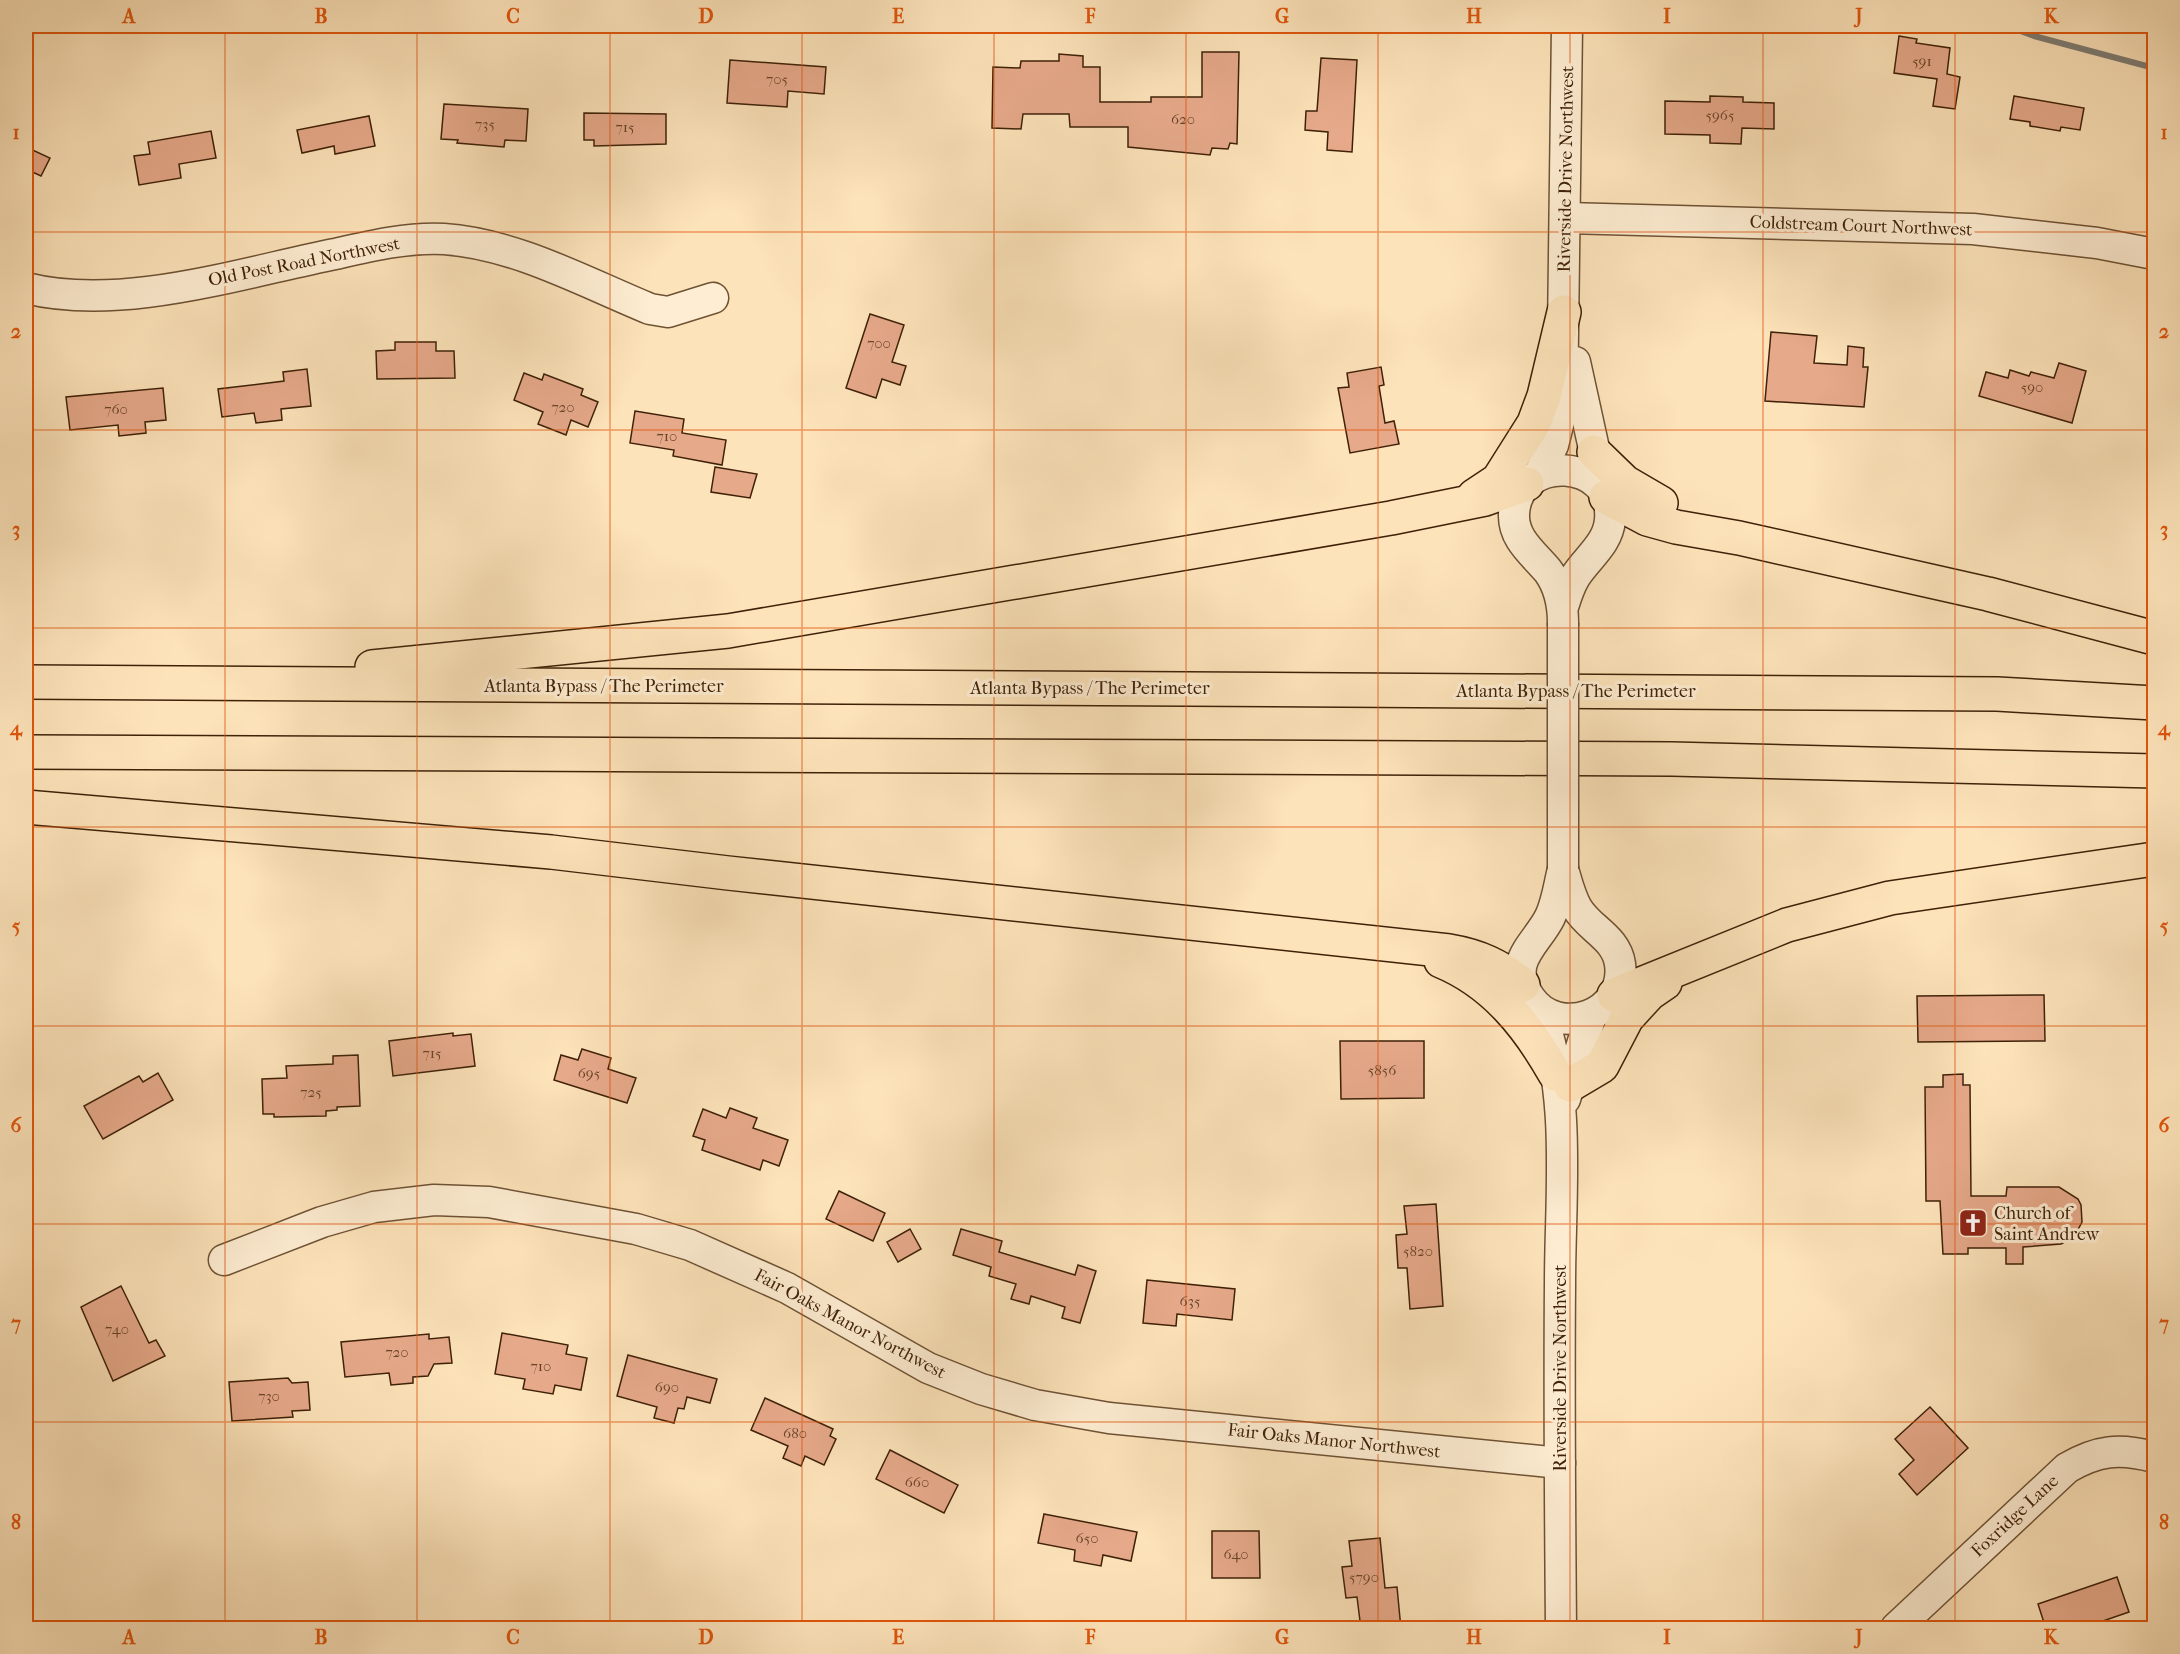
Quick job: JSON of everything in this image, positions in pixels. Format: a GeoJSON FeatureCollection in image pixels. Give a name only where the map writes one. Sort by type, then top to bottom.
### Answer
{"type":"FeatureCollection","features":[{"type":"Feature","properties":{"kind":"highway"},"geometry":{"type":"LineString","coordinates":[[1464,503],[1498,480],[1534,423],[1544,396],[1564,312]]}},
{"type":"Feature","properties":{"kind":"highway"},"geometry":{"type":"LineString","coordinates":[[1594,452],[1615,474],[1637,490],[1739,538]]}},
{"type":"Feature","properties":{"kind":"highway"},"geometry":{"type":"LineString","coordinates":[[224,683],[728,631],[1367,522],[1485,499],[1533,479]]}},
{"type":"Feature","properties":{"kind":"highway"},"geometry":{"type":"LineString","coordinates":[[1604,493],[1647,519],[1988,594],[2154,638]]}},
{"type":"Feature","properties":{"kind":"highway","name":"Atlanta Bypass / The Perimeter"},"geometry":{"type":"LineString","coordinates":[[26,682],[1973,694],[2154,703]]}},
{"type":"Feature","properties":{"kind":"highway"},"geometry":{"type":"LineString","coordinates":[[26,752],[1672,759],[2154,771]]}},
{"type":"Feature","properties":{"kind":"highway"},"geometry":{"type":"LineString","coordinates":[[26,807],[551,852],[1406,946],[1473,955],[1493,963],[1532,998]]}},
{"type":"Feature","properties":{"kind":"highway"},"geometry":{"type":"LineString","coordinates":[[1602,1006],[1692,964],[1787,925],[1890,898],[2154,859]]}},
{"type":"Feature","properties":{"kind":"highway"},"geometry":{"type":"LineString","coordinates":[[1406,946],[1456,967],[1487,987],[1515,1013],[1563,1089],[1602,1066],[1627,1018],[1649,994],[1692,964]]}},
{"type":"Feature","properties":{"kind":"street","name":"Riverside Drive Northwest"},"geometry":{"type":"LineString","coordinates":[[1563,615],[1549,573],[1522,542],[1515,520],[1518,497],[1533,479],[1553,445],[1562,410],[1567,26]]}},
{"type":"Feature","properties":{"kind":"street","name":"Coldstream Court Northwest"},"geometry":{"type":"LineString","coordinates":[[1566,218],[1973,228],[2097,243],[2154,254]]}},
{"type":"Feature","properties":{"kind":"street","name":"Old Post Road Northwest"},"geometry":{"type":"LineString","coordinates":[[26,288],[92,296],[143,294],[382,244],[441,239],[477,243],[512,252],[650,309],[668,312],[713,298]]}},
{"type":"Feature","properties":{"kind":"street","name":"Riverside Drive Northwest"},"geometry":{"type":"LineString","coordinates":[[1563,615],[1576,576],[1608,532],[1610,518],[1564,312]]}},
{"type":"Feature","properties":{"kind":"street"},"geometry":{"type":"LineString","coordinates":[[1533,479],[1553,469],[1574,470],[1593,480],[1604,493]]}},
{"type":"Feature","properties":{"kind":"street"},"geometry":{"type":"LineString","coordinates":[[1563,615],[1563,869]]}},
{"type":"Feature","properties":{"kind":"street","name":"Riverside Drive Northwest"},"geometry":{"type":"LineString","coordinates":[[1563,869],[1577,909],[1609,939],[1616,951],[1619,980],[1602,1006],[1563,1089]]}},
{"type":"Feature","properties":{"kind":"street","name":"Riverside Drive Northwest"},"geometry":{"type":"LineString","coordinates":[[1561,1629],[1563,1089],[1547,1029],[1532,998],[1522,959],[1535,936],[1549,919],[1563,869]]}},
{"type":"Feature","properties":{"kind":"street"},"geometry":{"type":"LineString","coordinates":[[1532,998],[1564,1019],[1602,1006]]}},
{"type":"Feature","properties":{"kind":"street","name":"Fair Oaks Manor Northwest"},"geometry":{"type":"LineString","coordinates":[[224,1260],[322,1222],[374,1207],[435,1200],[489,1202],[636,1228],[690,1245],[787,1288],[928,1368],[981,1389],[1035,1405],[1108,1418],[1560,1463]]}},
{"type":"Feature","properties":{"kind":"street","name":"Foxridge Lane"},"geometry":{"type":"LineString","coordinates":[[1896,1629],[2067,1468],[2088,1456],[2111,1451],[2154,1458]]}},
{"type":"Feature","properties":{"kind":"building"},"geometry":{"type":"Polygon","coordinates":[[[1899,36],[1917,39],[1916,43],[1950,48],[1947,74],[1960,77],[1955,109],[1933,106],[1937,79],[1894,73],[1899,36]]]}},
{"type":"Feature","properties":{"kind":"building"},"geometry":{"type":"Polygon","coordinates":[[[1202,52],[1239,52],[1237,144],[1230,143],[1228,149],[1212,148],[1210,155],[1128,147],[1128,127],[1070,127],[1069,114],[1023,114],[1021,129],[992,128],[993,67],[1020,68],[1021,61],[1059,61],[1059,54],[1083,56],[1083,67],[1100,67],[1100,102],[1151,102],[1151,97],[1202,97],[1202,52]]]}},
{"type":"Feature","properties":{"kind":"building"},"geometry":{"type":"Polygon","coordinates":[[[1321,58],[1357,60],[1352,152],[1327,150],[1328,132],[1305,130],[1306,111],[1317,111],[1321,58]]]}},
{"type":"Feature","properties":{"kind":"building"},"geometry":{"type":"Polygon","coordinates":[[[730,60],[826,67],[824,94],[788,91],[787,107],[727,103],[730,60]]]}},
{"type":"Feature","properties":{"kind":"building"},"geometry":{"type":"Polygon","coordinates":[[[1710,96],[1743,97],[1743,102],[1774,103],[1774,129],[1742,128],[1741,144],[1710,143],[1710,135],[1665,134],[1665,101],[1710,102],[1710,96]]]}},
{"type":"Feature","properties":{"kind":"building"},"geometry":{"type":"Polygon","coordinates":[[[2014,96],[2084,108],[2080,130],[2061,127],[2060,131],[2030,126],[2030,122],[2010,119],[2014,96]]]}},
{"type":"Feature","properties":{"kind":"building"},"geometry":{"type":"Polygon","coordinates":[[[444,104],[528,109],[526,141],[505,140],[504,147],[457,143],[458,140],[441,139],[444,104]]]}},
{"type":"Feature","properties":{"kind":"building"},"geometry":{"type":"Polygon","coordinates":[[[584,113],[666,114],[666,144],[594,146],[594,140],[584,140],[584,113]]]}},
{"type":"Feature","properties":{"kind":"building"},"geometry":{"type":"Polygon","coordinates":[[[369,116],[375,146],[335,154],[334,146],[302,153],[297,130],[369,116]]]}},
{"type":"Feature","properties":{"kind":"building"},"geometry":{"type":"Polygon","coordinates":[[[211,131],[216,158],[179,164],[181,178],[139,185],[134,156],[150,154],[148,142],[211,131]]]}},
{"type":"Feature","properties":{"kind":"building"},"geometry":{"type":"Polygon","coordinates":[[[26,147],[50,158],[41,176],[26,169],[26,147]]]}},
{"type":"Feature","properties":{"kind":"building"},"geometry":{"type":"Polygon","coordinates":[[[870,314],[904,325],[892,362],[906,366],[900,385],[882,379],[876,398],[846,388],[870,314]]]}},
{"type":"Feature","properties":{"kind":"building"},"geometry":{"type":"Polygon","coordinates":[[[1771,332],[1817,336],[1814,363],[1847,365],[1848,346],[1864,348],[1863,367],[1868,367],[1864,407],[1765,401],[1771,332]]]}},
{"type":"Feature","properties":{"kind":"building"},"geometry":{"type":"Polygon","coordinates":[[[395,342],[436,342],[436,351],[454,351],[455,378],[377,379],[376,351],[395,350],[395,342]]]}},
{"type":"Feature","properties":{"kind":"building"},"geometry":{"type":"Polygon","coordinates":[[[2059,363],[2086,371],[2072,423],[1979,396],[1986,372],[2008,378],[2010,370],[2029,376],[2031,372],[2054,378],[2059,363]]]}},
{"type":"Feature","properties":{"kind":"building"},"geometry":{"type":"Polygon","coordinates":[[[1381,367],[1384,385],[1379,386],[1385,423],[1394,421],[1399,444],[1350,453],[1338,388],[1349,387],[1347,373],[1381,367]]]}},
{"type":"Feature","properties":{"kind":"building"},"geometry":{"type":"Polygon","coordinates":[[[307,369],[311,406],[281,409],[282,420],[256,423],[254,413],[222,417],[218,389],[284,381],[283,372],[307,369]]]}},
{"type":"Feature","properties":{"kind":"building"},"geometry":{"type":"Polygon","coordinates":[[[524,373],[542,380],[544,374],[583,389],[581,395],[598,402],[588,427],[571,420],[566,435],[538,424],[543,412],[514,400],[524,373]]]}},
{"type":"Feature","properties":{"kind":"building"},"geometry":{"type":"Polygon","coordinates":[[[163,388],[166,420],[145,422],[146,433],[119,436],[118,425],[70,430],[66,397],[163,388]]]}},
{"type":"Feature","properties":{"kind":"building"},"geometry":{"type":"Polygon","coordinates":[[[635,411],[684,419],[682,433],[726,440],[722,465],[673,456],[674,450],[630,443],[635,411]]]}},
{"type":"Feature","properties":{"kind":"building"},"geometry":{"type":"Polygon","coordinates":[[[715,467],[757,474],[750,498],[711,492],[715,467]]]}},
{"type":"Feature","properties":{"kind":"building"},"geometry":{"type":"Polygon","coordinates":[[[2044,995],[2045,1041],[1918,1042],[1917,996],[2044,995]]]}},
{"type":"Feature","properties":{"kind":"building"},"geometry":{"type":"Polygon","coordinates":[[[453,1033],[453,1036],[471,1034],[475,1066],[393,1076],[389,1041],[453,1033]]]}},
{"type":"Feature","properties":{"kind":"building"},"geometry":{"type":"Polygon","coordinates":[[[1340,1041],[1424,1041],[1424,1098],[1341,1099],[1340,1041]]]}},
{"type":"Feature","properties":{"kind":"building"},"geometry":{"type":"Polygon","coordinates":[[[582,1049],[611,1058],[608,1069],[636,1078],[627,1103],[554,1080],[561,1055],[578,1060],[582,1049]]]}},
{"type":"Feature","properties":{"kind":"building"},"geometry":{"type":"Polygon","coordinates":[[[358,1055],[360,1106],[337,1107],[337,1110],[326,1111],[326,1116],[274,1117],[274,1114],[263,1114],[262,1079],[287,1078],[286,1066],[333,1064],[333,1056],[358,1055]]]}},
{"type":"Feature","properties":{"kind":"building"},"geometry":{"type":"Polygon","coordinates":[[[158,1073],[173,1100],[103,1139],[84,1106],[139,1076],[143,1082],[158,1073]]]}},
{"type":"Feature","properties":{"kind":"building"},"geometry":{"type":"Polygon","coordinates":[[[1963,1074],[1963,1085],[1970,1085],[1971,1196],[2006,1196],[2007,1187],[2059,1187],[2078,1199],[2081,1205],[2082,1222],[2074,1237],[2061,1244],[2023,1247],[2023,1264],[2006,1264],[2006,1248],[1968,1248],[1968,1254],[1943,1254],[1940,1201],[1926,1201],[1925,1087],[1943,1087],[1943,1075],[1963,1074]]]}},
{"type":"Feature","properties":{"kind":"building"},"geometry":{"type":"Polygon","coordinates":[[[730,1108],[757,1118],[753,1128],[788,1140],[779,1166],[763,1160],[760,1170],[702,1150],[705,1140],[693,1136],[703,1109],[726,1118],[730,1108]]]}},
{"type":"Feature","properties":{"kind":"building"},"geometry":{"type":"Polygon","coordinates":[[[839,1191],[885,1213],[873,1241],[826,1219],[839,1191]]]}},
{"type":"Feature","properties":{"kind":"building"},"geometry":{"type":"Polygon","coordinates":[[[1436,1204],[1443,1306],[1410,1309],[1407,1268],[1398,1268],[1396,1235],[1407,1234],[1404,1206],[1436,1204]]]}},
{"type":"Feature","properties":{"kind":"building"},"geometry":{"type":"Polygon","coordinates":[[[910,1229],[921,1249],[898,1262],[887,1242],[910,1229]]]}},
{"type":"Feature","properties":{"kind":"building"},"geometry":{"type":"Polygon","coordinates":[[[961,1229],[1002,1241],[999,1252],[1075,1275],[1078,1265],[1096,1271],[1080,1323],[1062,1318],[1065,1307],[1031,1296],[1029,1304],[1011,1299],[1016,1284],[989,1276],[991,1267],[953,1255],[961,1229]]]}},
{"type":"Feature","properties":{"kind":"building"},"geometry":{"type":"Polygon","coordinates":[[[1147,1280],[1235,1289],[1232,1320],[1177,1314],[1176,1326],[1143,1323],[1147,1280]]]}},
{"type":"Feature","properties":{"kind":"building"},"geometry":{"type":"Polygon","coordinates":[[[121,1286],[149,1343],[156,1340],[165,1356],[113,1381],[81,1307],[121,1286]]]}},
{"type":"Feature","properties":{"kind":"building"},"geometry":{"type":"Polygon","coordinates":[[[502,1333],[568,1345],[566,1354],[587,1358],[581,1390],[555,1385],[553,1394],[523,1389],[525,1379],[495,1374],[502,1333]]]}},
{"type":"Feature","properties":{"kind":"building"},"geometry":{"type":"Polygon","coordinates":[[[429,1334],[429,1339],[449,1337],[452,1363],[434,1364],[428,1376],[413,1377],[413,1383],[391,1385],[389,1373],[345,1377],[341,1342],[429,1334]]]}},
{"type":"Feature","properties":{"kind":"building"},"geometry":{"type":"Polygon","coordinates":[[[628,1355],[717,1379],[710,1403],[687,1397],[684,1409],[678,1408],[674,1423],[654,1418],[657,1407],[617,1396],[628,1355]]]}},
{"type":"Feature","properties":{"kind":"building"},"geometry":{"type":"Polygon","coordinates":[[[288,1378],[292,1383],[308,1382],[310,1410],[292,1411],[293,1417],[232,1421],[229,1382],[288,1378]]]}},
{"type":"Feature","properties":{"kind":"building"},"geometry":{"type":"Polygon","coordinates":[[[765,1398],[833,1429],[830,1436],[836,1439],[824,1465],[805,1456],[801,1466],[783,1458],[788,1446],[751,1430],[765,1398]]]}},
{"type":"Feature","properties":{"kind":"building"},"geometry":{"type":"Polygon","coordinates":[[[1930,1407],[1968,1448],[1917,1495],[1899,1474],[1914,1460],[1895,1439],[1930,1407]]]}},
{"type":"Feature","properties":{"kind":"building"},"geometry":{"type":"Polygon","coordinates":[[[890,1450],[958,1485],[944,1513],[876,1479],[890,1450]]]}},
{"type":"Feature","properties":{"kind":"building"},"geometry":{"type":"Polygon","coordinates":[[[1044,1514],[1137,1532],[1131,1561],[1103,1555],[1101,1566],[1074,1561],[1075,1550],[1038,1543],[1044,1514]]]}},
{"type":"Feature","properties":{"kind":"building"},"geometry":{"type":"Polygon","coordinates":[[[1212,1531],[1259,1531],[1260,1578],[1212,1578],[1212,1531]]]}},
{"type":"Feature","properties":{"kind":"building"},"geometry":{"type":"Polygon","coordinates":[[[1380,1538],[1385,1588],[1397,1587],[1401,1629],[1361,1629],[1357,1597],[1346,1598],[1342,1567],[1352,1566],[1349,1541],[1380,1538]]]}},
{"type":"Feature","properties":{"kind":"building"},"geometry":{"type":"Polygon","coordinates":[[[2117,1577],[2129,1612],[2100,1622],[2102,1629],[2046,1629],[2038,1604],[2117,1577]]]}},
{"type":"Feature","properties":{"kind":"waterway"},"geometry":{"type":"LineString","coordinates":[[2007,26],[2034,36],[2154,68]]}},
{"type":"Feature","properties":{"kind":"place","name":"Church of Saint Andrew"},"geometry":{"type":"Point","coordinates":[1973,1223]}}]}
